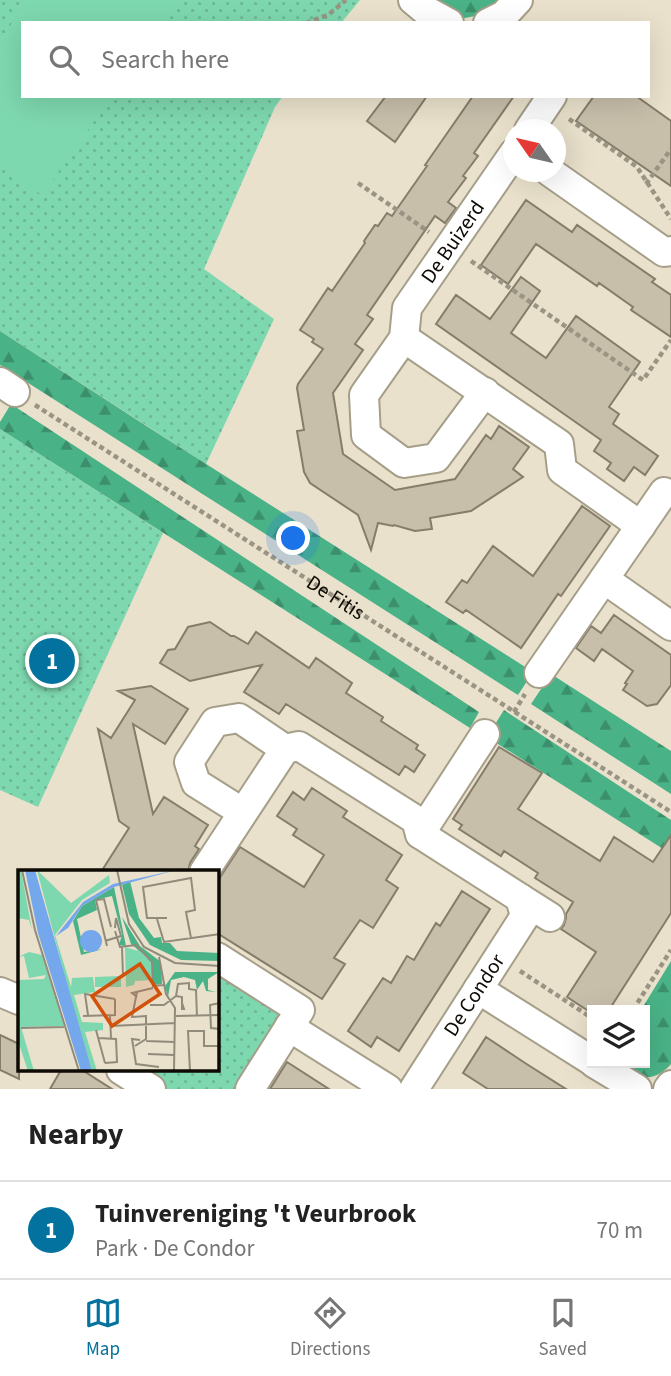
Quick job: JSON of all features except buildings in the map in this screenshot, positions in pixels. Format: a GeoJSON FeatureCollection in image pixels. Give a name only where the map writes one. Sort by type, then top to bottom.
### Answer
{"type":"FeatureCollection","features":[{"type":"Feature","properties":{"kind":"street"},"geometry":{"type":"LineString","coordinates":[[413,0],[445,21]]}},
{"type":"Feature","properties":{"kind":"street"},"geometry":{"type":"LineString","coordinates":[[492,21],[504,15],[518,0]]}},
{"type":"Feature","properties":{"kind":"street"},"geometry":{"type":"LineString","coordinates":[[544,119],[562,105]]}},
{"type":"Feature","properties":{"kind":"street","name":"De Buizerd"},"geometry":{"type":"LineString","coordinates":[[485,392],[436,458],[404,463],[366,435],[364,394],[404,338],[407,308],[503,168]]}},
{"type":"Feature","properties":{"kind":"street"},"geometry":{"type":"LineString","coordinates":[[564,182],[664,252],[671,251]]}},
{"type":"Feature","properties":{"kind":"street"},"geometry":{"type":"LineString","coordinates":[[404,338],[559,444],[562,470],[642,526]]}},
{"type":"Feature","properties":{"kind":"street"},"geometry":{"type":"LineString","coordinates":[[539,673],[664,492]]}},
{"type":"Feature","properties":{"kind":"street"},"geometry":{"type":"LineString","coordinates":[[604,579],[671,626]]}},
{"type":"Feature","properties":{"kind":"street"},"geometry":{"type":"LineString","coordinates":[[242,812],[196,783],[192,773],[189,762],[215,722],[239,718],[285,749]]}},
{"type":"Feature","properties":{"kind":"street"},"geometry":{"type":"LineString","coordinates":[[420,834],[485,734]]}},
{"type":"Feature","properties":{"kind":"street"},"geometry":{"type":"LineString","coordinates":[[205,870],[285,749],[299,746],[416,820],[420,834],[550,918]]}},
{"type":"Feature","properties":{"kind":"street","name":"De Condor"},"geometry":{"type":"LineString","coordinates":[[414,1089],[525,916],[520,898]]}},
{"type":"Feature","properties":{"kind":"street"},"geometry":{"type":"LineString","coordinates":[[219,958],[300,1010],[250,1089]]}},
{"type":"Feature","properties":{"kind":"street"},"geometry":{"type":"LineString","coordinates":[[478,989],[587,1058]]}},
{"type":"Feature","properties":{"kind":"street"},"geometry":{"type":"LineString","coordinates":[[0,992],[18,1000]]}},
{"type":"Feature","properties":{"kind":"street"},"geometry":{"type":"LineString","coordinates":[[289,1027],[388,1089]]}},
{"type":"Feature","properties":{"kind":"street"},"geometry":{"type":"LineString","coordinates":[[603,1068],[637,1089]]}},
{"type":"Feature","properties":{"kind":"street"},"geometry":{"type":"LineString","coordinates":[[124,1072],[150,1089]]}},
{"type":"Feature","properties":{"kind":"path"},"geometry":{"type":"LineString","coordinates":[[312,21],[328,15],[346,0]]}},
{"type":"Feature","properties":{"kind":"path"},"geometry":{"type":"LineString","coordinates":[[562,105],[569,120],[637,167],[671,219]]}},
{"type":"Feature","properties":{"kind":"path"},"geometry":{"type":"LineString","coordinates":[[646,184],[671,149]]}},
{"type":"Feature","properties":{"kind":"path"},"geometry":{"type":"LineString","coordinates":[[358,183],[643,380],[671,340]]}},
{"type":"Feature","properties":{"kind":"path","name":"De Fitis"},"geometry":{"type":"LineString","coordinates":[[7,387],[671,813]]}},
{"type":"Feature","properties":{"kind":"path"},"geometry":{"type":"LineString","coordinates":[[636,1005],[671,950]]}},
{"type":"Feature","properties":{"kind":"path"},"geometry":{"type":"LineString","coordinates":[[498,957],[587,1015]]}},
{"type":"Feature","properties":{"kind":"green space"},"geometry":{"type":"Polygon","coordinates":[[[0,0],[360,0],[343,21],[21,21],[21,98],[282,98],[275,107],[204,269],[274,319],[206,464],[0,331],[0,0]]]}},
{"type":"Feature","properties":{"kind":"green space"},"geometry":{"type":"Polygon","coordinates":[[[28,0],[180,0],[165,21],[21,21],[21,98],[111,98],[42,195],[0,166],[0,40],[28,0]]]}},
{"type":"Feature","properties":{"kind":"green space"},"geometry":{"type":"Polygon","coordinates":[[[426,0],[509,0],[480,15],[460,19],[426,0]]]}},
{"type":"Feature","properties":{"kind":"green space"},"geometry":{"type":"Polygon","coordinates":[[[0,331],[533,672],[518,695],[0,365],[0,331]]]}},
{"type":"Feature","properties":{"kind":"green space"},"geometry":{"type":"Polygon","coordinates":[[[11,404],[479,712],[470,728],[0,429],[0,422],[11,404]]]}},
{"type":"Feature","properties":{"kind":"green space"},"geometry":{"type":"Polygon","coordinates":[[[0,429],[163,533],[38,807],[0,790],[0,429]]]}},
{"type":"Feature","properties":{"kind":"green space"},"geometry":{"type":"Polygon","coordinates":[[[551,674],[671,751],[671,794],[531,704],[551,674]]]}},
{"type":"Feature","properties":{"kind":"green space"},"geometry":{"type":"Polygon","coordinates":[[[504,710],[671,820],[671,854],[487,737],[504,710]]]}},
{"type":"Feature","properties":{"kind":"green space"},"geometry":{"type":"Polygon","coordinates":[[[671,961],[671,1064],[657,1075],[649,1077],[640,1077],[625,1068],[650,1068],[650,1005],[644,1005],[671,961]]]}},
{"type":"Feature","properties":{"kind":"green space"},"geometry":{"type":"Polygon","coordinates":[[[219,966],[290,1011],[241,1089],[164,1089],[138,1072],[219,1072],[219,966]]]}},
{"type":"Feature","properties":{"kind":"place","name":"Tuinvereniging 't Veurbrook"},"geometry":{"type":"Point","coordinates":[52,661]}}]}
